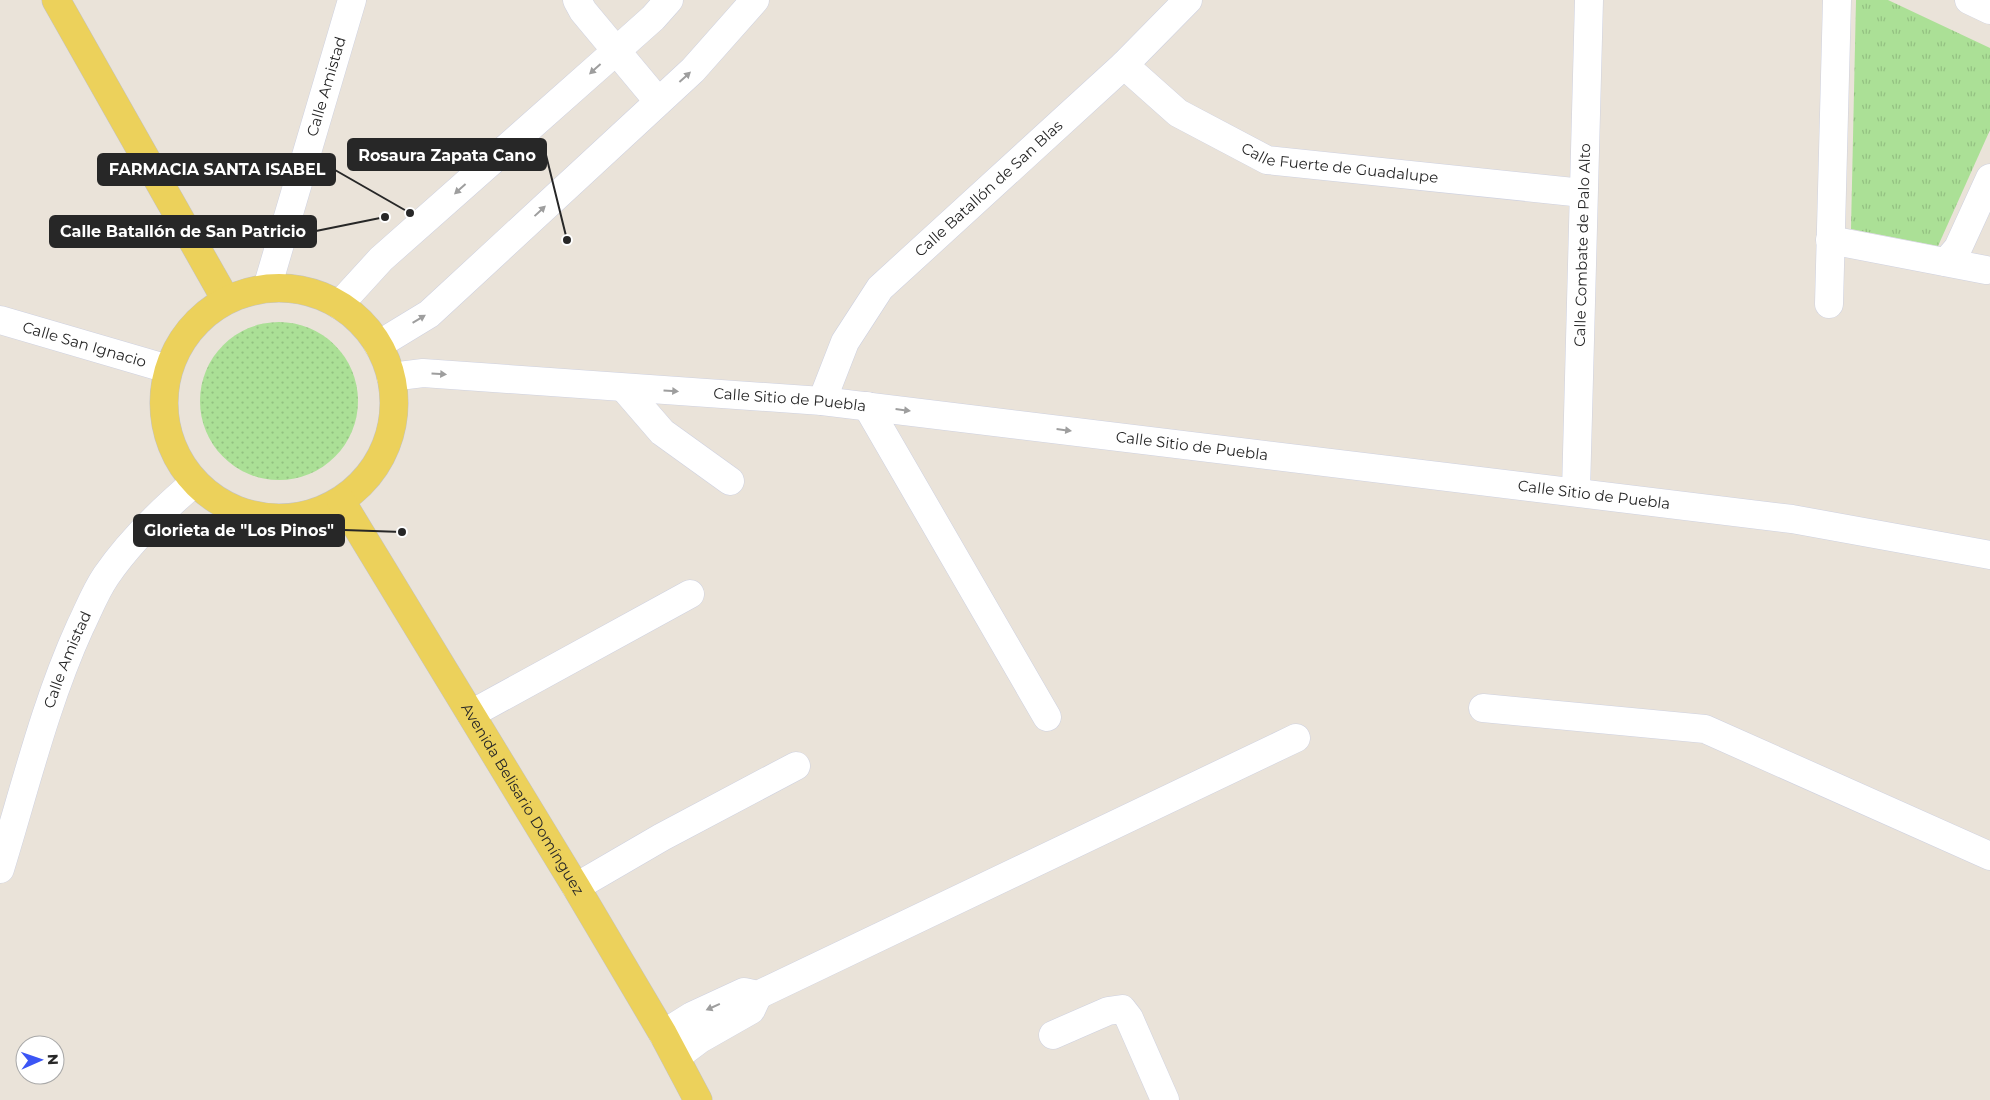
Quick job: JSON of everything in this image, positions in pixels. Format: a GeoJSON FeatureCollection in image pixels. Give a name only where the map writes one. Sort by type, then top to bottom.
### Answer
{"type":"FeatureCollection","features":[{"type":"Feature","properties":{"kind":"main road"},"geometry":{"type":"LineString","coordinates":[[56,0],[226,300]]}},
{"type":"Feature","properties":{"kind":"main road"},"geometry":{"type":"LineString","coordinates":[[267,288],[292,288],[316,294],[339,304],[360,323],[378,345],[391,377],[394,407],[389,437],[376,466],[357,489],[341,501],[297,518],[259,518],[224,506],[194,483],[172,449],[163,410],[168,369],[181,342],[201,318],[226,300],[246,292],[267,288]]}},
{"type":"Feature","properties":{"kind":"main road","name":"Avenida Belisario Domínguez"},"geometry":{"type":"LineString","coordinates":[[341,501],[576,887],[663,1034],[698,1100]]}},
{"type":"Feature","properties":{"kind":"street","name":"Calle Amistad"},"geometry":{"type":"LineString","coordinates":[[267,288],[352,0]]}},
{"type":"Feature","properties":{"kind":"street"},"geometry":{"type":"LineString","coordinates":[[577,0],[583,11],[658,101]]}},
{"type":"Feature","properties":{"kind":"street"},"geometry":{"type":"LineString","coordinates":[[339,304],[381,259],[616,51],[669,0]]}},
{"type":"Feature","properties":{"kind":"street"},"geometry":{"type":"LineString","coordinates":[[378,345],[429,314],[693,70],[755,0]]}},
{"type":"Feature","properties":{"kind":"street","name":"Calle Batallón de San Blas"},"geometry":{"type":"LineString","coordinates":[[822,401],[845,342],[880,288],[1124,66],[1188,0]]}},
{"type":"Feature","properties":{"kind":"street","name":"Calle Combate de Palo Alto"},"geometry":{"type":"LineString","coordinates":[[1576,491],[1589,0]]}},
{"type":"Feature","properties":{"kind":"street"},"geometry":{"type":"LineString","coordinates":[[1829,304],[1837,0]]}},
{"type":"Feature","properties":{"kind":"street"},"geometry":{"type":"LineString","coordinates":[[1970,0],[1990,10]]}},
{"type":"Feature","properties":{"kind":"street","name":"Calle Fuerte de Guadalupe"},"geometry":{"type":"LineString","coordinates":[[1124,66],[1178,113],[1267,160],[1583,193]]}},
{"type":"Feature","properties":{"kind":"street"},"geometry":{"type":"LineString","coordinates":[[1946,262],[1958,248],[1990,178]]}},
{"type":"Feature","properties":{"kind":"street"},"geometry":{"type":"LineString","coordinates":[[1830,240],[1986,270]]}},
{"type":"Feature","properties":{"kind":"street","name":"Calle San Ignacio"},"geometry":{"type":"LineString","coordinates":[[0,320],[168,369]]}},
{"type":"Feature","properties":{"kind":"street","name":"Calle Sitio de Puebla"},"geometry":{"type":"LineString","coordinates":[[391,377],[424,373],[822,401],[867,406],[1576,491],[1792,519],[1990,555]]}},
{"type":"Feature","properties":{"kind":"street"},"geometry":{"type":"LineString","coordinates":[[624,388],[662,432],[730,481]]}},
{"type":"Feature","properties":{"kind":"street"},"geometry":{"type":"LineString","coordinates":[[867,406],[1047,717]]}},
{"type":"Feature","properties":{"kind":"street","name":"Calle Amistad"},"geometry":{"type":"LineString","coordinates":[[0,869],[6,825],[68,654],[104,578],[159,512],[194,483]]}},
{"type":"Feature","properties":{"kind":"street"},"geometry":{"type":"LineString","coordinates":[[471,714],[690,594]]}},
{"type":"Feature","properties":{"kind":"street"},"geometry":{"type":"LineString","coordinates":[[1483,708],[1705,729],[1990,856]]}},
{"type":"Feature","properties":{"kind":"street"},"geometry":{"type":"LineString","coordinates":[[663,1034],[692,1016],[744,992],[758,995],[1296,738]]}},
{"type":"Feature","properties":{"kind":"street"},"geometry":{"type":"LineString","coordinates":[[576,887],[662,837],[796,766]]}},
{"type":"Feature","properties":{"kind":"street"},"geometry":{"type":"LineString","coordinates":[[676,1057],[700,1039],[751,1010],[758,995]]}},
{"type":"Feature","properties":{"kind":"street"},"geometry":{"type":"LineString","coordinates":[[1053,1035],[1108,1011],[1122,1009],[1129,1018],[1165,1100]]}},
{"type":"Feature","properties":{"kind":"green space"},"geometry":{"type":"Polygon","coordinates":[[[1856,0],[1888,0],[1990,48],[1990,130],[1938,246],[1851,229],[1856,0]]]}},
{"type":"Feature","properties":{"kind":"green space"},"geometry":{"type":"Polygon","coordinates":[[[287,322],[302,325],[316,331],[335,345],[345,357],[355,378],[358,401],[355,424],[345,445],[335,457],[323,467],[302,477],[287,480],[271,480],[256,477],[235,467],[213,445],[201,416],[200,393],[203,378],[213,357],[235,335],[264,323],[287,322]]]}},
{"type":"Feature","properties":{"kind":"place","name":"FARMACIA SANTA ISABEL"},"geometry":{"type":"Point","coordinates":[410,213]}},
{"type":"Feature","properties":{"kind":"place","name":"Calle Batallón de San Patricio"},"geometry":{"type":"Point","coordinates":[385,217]}},
{"type":"Feature","properties":{"kind":"place","name":"Rosaura Zapata Cano"},"geometry":{"type":"Point","coordinates":[567,240]}},
{"type":"Feature","properties":{"kind":"place","name":"Glorieta de \"Los Pinos\""},"geometry":{"type":"Point","coordinates":[402,532]}}]}
